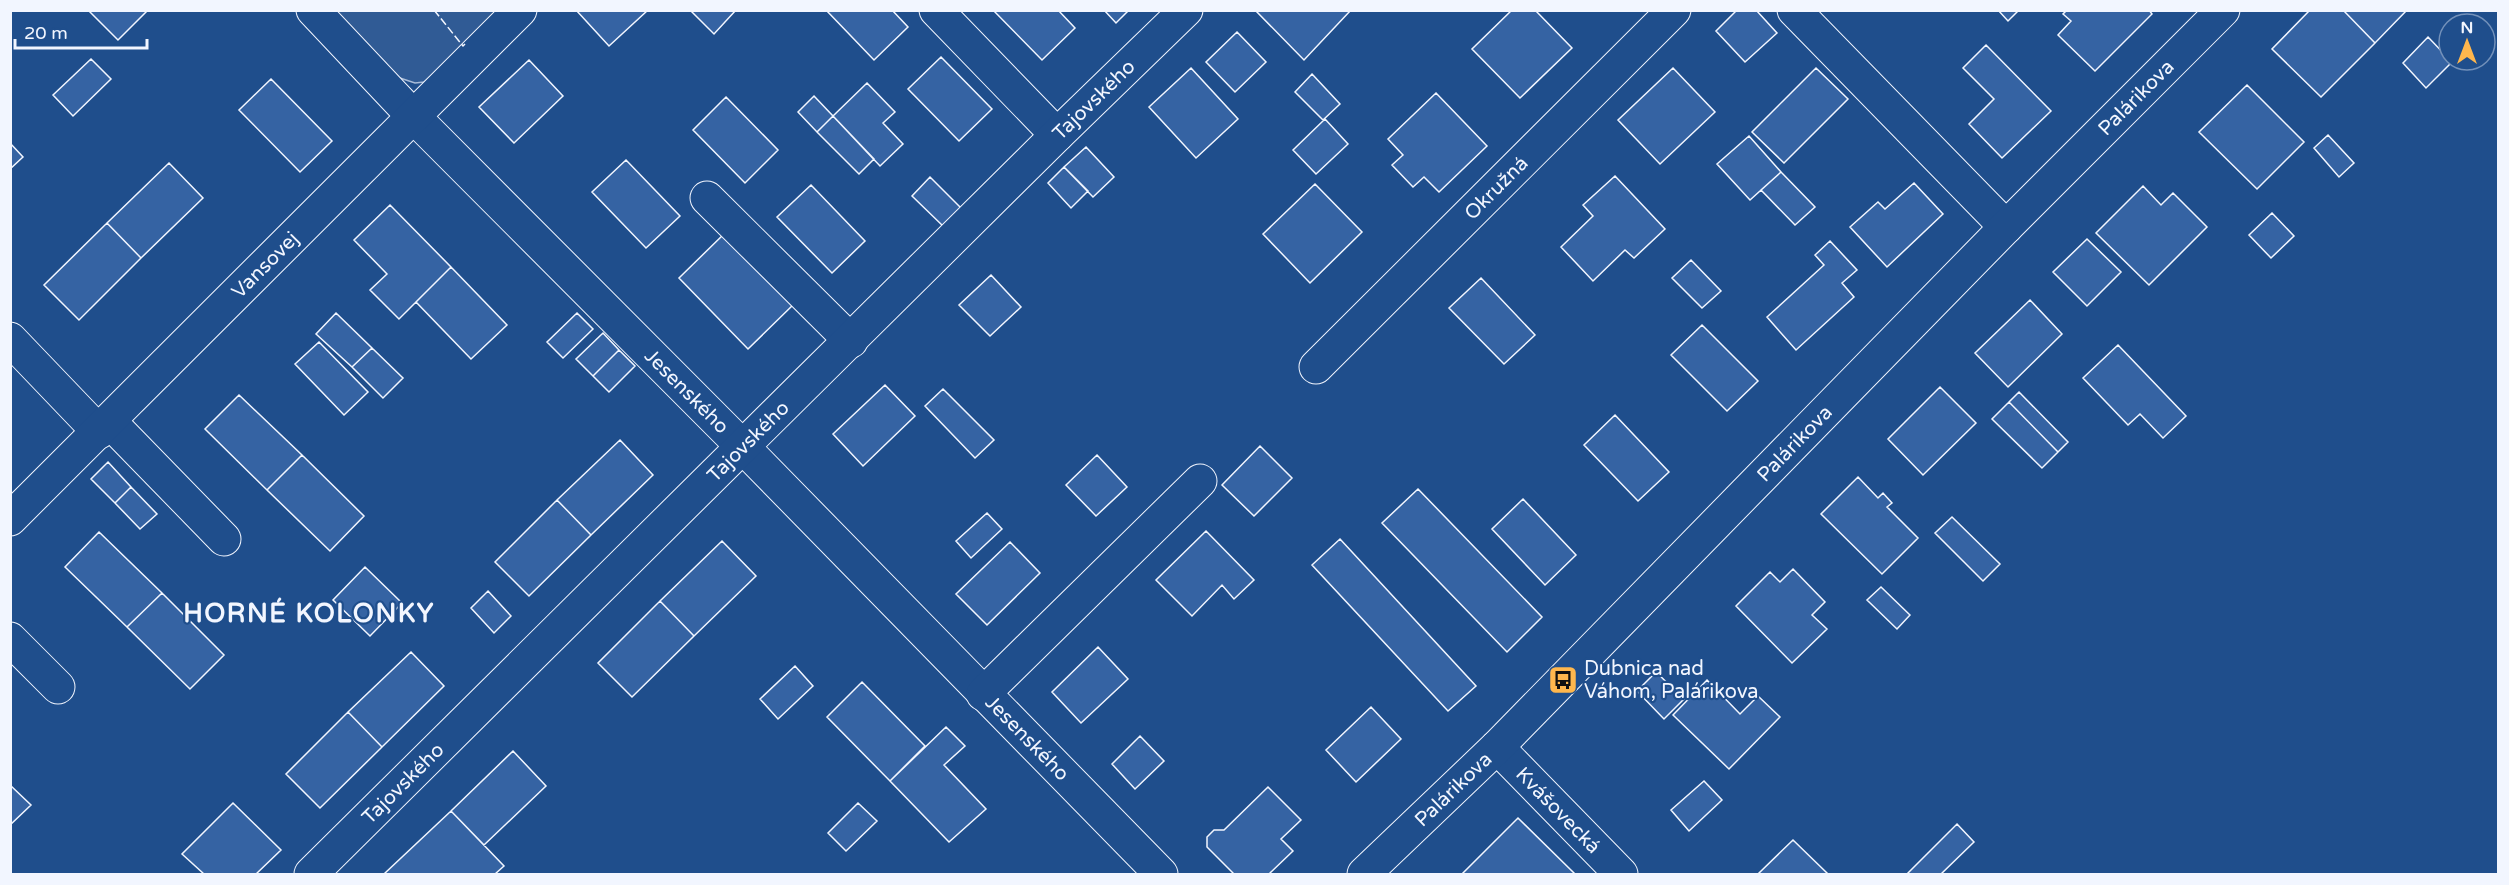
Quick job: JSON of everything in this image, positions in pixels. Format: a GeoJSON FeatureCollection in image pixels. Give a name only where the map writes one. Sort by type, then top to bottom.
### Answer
{"type":"FeatureCollection","features":[{"type":"Feature","properties":{"kind":"street","name":"Jesenského"},"geometry":{"type":"LineString","coordinates":[[313,10],[413,116],[743,447],[1161,874]]}},
{"type":"Feature","properties":{"kind":"street","name":"Vansovej"},"geometry":{"type":"LineString","coordinates":[[10,519],[520,10]]}},
{"type":"Feature","properties":{"kind":"street"},"geometry":{"type":"LineString","coordinates":[[936,10],[1057,135]]}},
{"type":"Feature","properties":{"kind":"street","name":"Tajovského"},"geometry":{"type":"LineString","coordinates":[[311,874],[1186,10]]}},
{"type":"Feature","properties":{"kind":"street","name":"Okružná"},"geometry":{"type":"LineString","coordinates":[[1316,367],[1674,10]]}},
{"type":"Feature","properties":{"kind":"street"},"geometry":{"type":"LineString","coordinates":[[1794,10],[2006,228]]}},
{"type":"Feature","properties":{"kind":"street","name":"Palárikova"},"geometry":{"type":"LineString","coordinates":[[1364,874],[1497,747],[2223,10]]}},
{"type":"Feature","properties":{"kind":"street"},"geometry":{"type":"LineString","coordinates":[[707,198],[851,341]]}},
{"type":"Feature","properties":{"kind":"street"},"geometry":{"type":"LineString","coordinates":[[10,339],[224,539]]}},
{"type":"Feature","properties":{"kind":"street"},"geometry":{"type":"LineString","coordinates":[[983,694],[1200,481]]}},
{"type":"Feature","properties":{"kind":"street"},"geometry":{"type":"LineString","coordinates":[[10,639],[58,687]]}},
{"type":"Feature","properties":{"kind":"street","name":"Kvášovecká"},"geometry":{"type":"LineString","coordinates":[[1497,747],[1621,874]]}},
{"type":"Feature","properties":{"kind":"shaded area"},"geometry":{"type":"Polygon","coordinates":[[[332,11],[507,11],[424,82],[415,83],[397,77],[332,11]]]}},
{"type":"Feature","properties":{"kind":"building"},"geometry":{"type":"Polygon","coordinates":[[[88,10],[148,10],[118,40],[88,10]]]}},
{"type":"Feature","properties":{"kind":"building"},"geometry":{"type":"Polygon","coordinates":[[[576,10],[648,10],[609,46],[576,10]]]}},
{"type":"Feature","properties":{"kind":"building"},"geometry":{"type":"Polygon","coordinates":[[[690,10],[736,10],[714,34],[690,10]]]}},
{"type":"Feature","properties":{"kind":"building"},"geometry":{"type":"Polygon","coordinates":[[[826,10],[892,10],[908,27],[874,60],[826,10]]]}},
{"type":"Feature","properties":{"kind":"building"},"geometry":{"type":"Polygon","coordinates":[[[993,10],[1058,10],[1075,28],[1042,60],[993,10]]]}},
{"type":"Feature","properties":{"kind":"building"},"geometry":{"type":"Polygon","coordinates":[[[1104,10],[1129,10],[1116,23],[1104,10]]]}},
{"type":"Feature","properties":{"kind":"building"},"geometry":{"type":"Polygon","coordinates":[[[1257,10],[1351,10],[1304,60],[1256,11],[1257,10]]]}},
{"type":"Feature","properties":{"kind":"building"},"geometry":{"type":"Polygon","coordinates":[[[1512,10],[1535,10],[1572,48],[1520,98],[1472,49],[1512,10]]]}},
{"type":"Feature","properties":{"kind":"building"},"geometry":{"type":"Polygon","coordinates":[[[1737,10],[1756,10],[1777,33],[1745,62],[1716,31],[1737,10]]]}},
{"type":"Feature","properties":{"kind":"building"},"geometry":{"type":"Polygon","coordinates":[[[1998,10],[2019,10],[2008,21],[1998,10]]]}},
{"type":"Feature","properties":{"kind":"building"},"geometry":{"type":"Polygon","coordinates":[[[2067,10],[2149,10],[2152,14],[2095,71],[2058,35],[2071,21],[2063,14],[2067,10]]]}},
{"type":"Feature","properties":{"kind":"building"},"geometry":{"type":"Polygon","coordinates":[[[2310,10],[2343,10],[2375,43],[2321,97],[2272,49],[2310,10]]]}},
{"type":"Feature","properties":{"kind":"building"},"geometry":{"type":"Polygon","coordinates":[[[2343,10],[2407,10],[2375,43],[2343,10]]]}},
{"type":"Feature","properties":{"kind":"building"},"geometry":{"type":"Polygon","coordinates":[[[1237,32],[1266,62],[1235,92],[1206,62],[1237,32]]]}},
{"type":"Feature","properties":{"kind":"building"},"geometry":{"type":"Polygon","coordinates":[[[2428,37],[2437,46],[2437,72],[2442,72],[2426,88],[2403,63],[2428,37]]]}},
{"type":"Feature","properties":{"kind":"building"},"geometry":{"type":"Polygon","coordinates":[[[1986,45],[2051,111],[2002,158],[1969,124],[1994,99],[1963,68],[1986,45]]]}},
{"type":"Feature","properties":{"kind":"building"},"geometry":{"type":"Polygon","coordinates":[[[941,57],[992,109],[959,141],[908,89],[941,57]]]}},
{"type":"Feature","properties":{"kind":"building"},"geometry":{"type":"Polygon","coordinates":[[[91,59],[111,79],[73,116],[53,95],[91,59]]]}},
{"type":"Feature","properties":{"kind":"building"},"geometry":{"type":"Polygon","coordinates":[[[529,60],[563,96],[514,143],[479,107],[529,60]]]}},
{"type":"Feature","properties":{"kind":"building"},"geometry":{"type":"Polygon","coordinates":[[[1191,68],[1238,119],[1196,158],[1149,107],[1191,68]]]}},
{"type":"Feature","properties":{"kind":"building"},"geometry":{"type":"Polygon","coordinates":[[[1673,68],[1715,112],[1660,164],[1618,120],[1673,68]]]}},
{"type":"Feature","properties":{"kind":"building"},"geometry":{"type":"Polygon","coordinates":[[[1816,68],[1848,99],[1784,163],[1752,132],[1816,68]]]}},
{"type":"Feature","properties":{"kind":"building"},"geometry":{"type":"Polygon","coordinates":[[[1312,74],[1340,104],[1323,120],[1295,92],[1312,74]]]}},
{"type":"Feature","properties":{"kind":"building"},"geometry":{"type":"Polygon","coordinates":[[[271,79],[332,141],[300,172],[239,110],[271,79]]]}},
{"type":"Feature","properties":{"kind":"building"},"geometry":{"type":"Polygon","coordinates":[[[867,83],[895,112],[883,123],[903,144],[880,166],[833,116],[867,83]]]}},
{"type":"Feature","properties":{"kind":"building"},"geometry":{"type":"Polygon","coordinates":[[[2247,85],[2304,142],[2257,189],[2199,132],[2247,85]]]}},
{"type":"Feature","properties":{"kind":"building"},"geometry":{"type":"Polygon","coordinates":[[[1436,93],[1487,146],[1439,192],[1424,177],[1413,187],[1392,165],[1403,155],[1388,139],[1436,93]]]}},
{"type":"Feature","properties":{"kind":"building"},"geometry":{"type":"Polygon","coordinates":[[[814,96],[833,116],[817,132],[798,112],[814,96]]]}},
{"type":"Feature","properties":{"kind":"building"},"geometry":{"type":"Polygon","coordinates":[[[726,97],[778,150],[745,183],[693,130],[726,97]]]}},
{"type":"Feature","properties":{"kind":"building"},"geometry":{"type":"Polygon","coordinates":[[[833,116],[874,159],[859,174],[817,132],[833,116]]]}},
{"type":"Feature","properties":{"kind":"building"},"geometry":{"type":"Polygon","coordinates":[[[1325,119],[1348,144],[1316,174],[1293,150],[1325,119]]]}},
{"type":"Feature","properties":{"kind":"building"},"geometry":{"type":"Polygon","coordinates":[[[2328,135],[2354,163],[2339,177],[2314,148],[2328,135]]]}},
{"type":"Feature","properties":{"kind":"building"},"geometry":{"type":"Polygon","coordinates":[[[1749,136],[1781,172],[1750,200],[1717,164],[1749,136]]]}},
{"type":"Feature","properties":{"kind":"building"},"geometry":{"type":"Polygon","coordinates":[[[10,143],[23,157],[10,169],[10,143]]]}},
{"type":"Feature","properties":{"kind":"building"},"geometry":{"type":"Polygon","coordinates":[[[1086,147],[1114,177],[1093,197],[1064,167],[1086,147]]]}},
{"type":"Feature","properties":{"kind":"building"},"geometry":{"type":"Polygon","coordinates":[[[626,160],[680,216],[646,248],[592,192],[626,160]]]}},
{"type":"Feature","properties":{"kind":"building"},"geometry":{"type":"Polygon","coordinates":[[[169,163],[203,198],[141,258],[107,223],[169,163]]]}},
{"type":"Feature","properties":{"kind":"building"},"geometry":{"type":"Polygon","coordinates":[[[1064,167],[1088,191],[1071,208],[1048,183],[1064,167]]]}},
{"type":"Feature","properties":{"kind":"building"},"geometry":{"type":"Polygon","coordinates":[[[1781,172],[1815,207],[1795,225],[1761,190],[1781,172]]]}},
{"type":"Feature","properties":{"kind":"building"},"geometry":{"type":"Polygon","coordinates":[[[1615,176],[1665,229],[1634,258],[1625,250],[1593,281],[1561,247],[1593,216],[1583,205],[1615,176]]]}},
{"type":"Feature","properties":{"kind":"building"},"geometry":{"type":"Polygon","coordinates":[[[930,177],[961,208],[944,227],[912,196],[930,177]]]}},
{"type":"Feature","properties":{"kind":"building"},"geometry":{"type":"Polygon","coordinates":[[[1914,183],[1943,214],[1887,267],[1850,227],[1878,202],[1885,209],[1914,183]]]}},
{"type":"Feature","properties":{"kind":"building"},"geometry":{"type":"Polygon","coordinates":[[[1315,184],[1362,232],[1310,283],[1263,234],[1315,184]]]}},
{"type":"Feature","properties":{"kind":"building"},"geometry":{"type":"Polygon","coordinates":[[[811,185],[865,241],[832,273],[777,217],[811,185]]]}},
{"type":"Feature","properties":{"kind":"building"},"geometry":{"type":"Polygon","coordinates":[[[2143,186],[2161,205],[2173,193],[2207,227],[2149,285],[2096,233],[2143,186]]]}},
{"type":"Feature","properties":{"kind":"building"},"geometry":{"type":"Polygon","coordinates":[[[390,205],[451,267],[399,319],[370,290],[387,274],[354,240],[390,205]]]}},
{"type":"Feature","properties":{"kind":"building"},"geometry":{"type":"Polygon","coordinates":[[[2272,213],[2294,236],[2271,258],[2249,235],[2272,213]]]}},
{"type":"Feature","properties":{"kind":"building"},"geometry":{"type":"Polygon","coordinates":[[[107,223],[141,258],[79,320],[44,285],[107,223]]]}},
{"type":"Feature","properties":{"kind":"building"},"geometry":{"type":"Polygon","coordinates":[[[727,231],[796,302],[748,349],[679,278],[727,231]]]}},
{"type":"Feature","properties":{"kind":"building"},"geometry":{"type":"Polygon","coordinates":[[[2087,239],[2121,272],[2087,306],[2053,272],[2087,239]]]}},
{"type":"Feature","properties":{"kind":"building"},"geometry":{"type":"Polygon","coordinates":[[[1830,241],[1857,270],[1842,283],[1854,297],[1796,350],[1767,317],[1824,265],[1815,255],[1830,241]]]}},
{"type":"Feature","properties":{"kind":"building"},"geometry":{"type":"Polygon","coordinates":[[[1691,260],[1721,291],[1702,308],[1672,278],[1691,260]]]}},
{"type":"Feature","properties":{"kind":"building"},"geometry":{"type":"Polygon","coordinates":[[[451,267],[507,325],[471,359],[416,302],[451,267]]]}},
{"type":"Feature","properties":{"kind":"building"},"geometry":{"type":"Polygon","coordinates":[[[991,275],[1021,307],[990,336],[959,305],[991,275]]]}},
{"type":"Feature","properties":{"kind":"building"},"geometry":{"type":"Polygon","coordinates":[[[1481,278],[1535,335],[1504,364],[1449,308],[1481,278]]]}},
{"type":"Feature","properties":{"kind":"building"},"geometry":{"type":"Polygon","coordinates":[[[2030,300],[2062,334],[2008,387],[1975,353],[2030,300]]]}},
{"type":"Feature","properties":{"kind":"building"},"geometry":{"type":"Polygon","coordinates":[[[336,313],[372,348],[352,367],[316,334],[336,313]]]}},
{"type":"Feature","properties":{"kind":"building"},"geometry":{"type":"Polygon","coordinates":[[[577,313],[593,329],[563,358],[547,342],[577,313]]]}},
{"type":"Feature","properties":{"kind":"building"},"geometry":{"type":"Polygon","coordinates":[[[1702,325],[1758,381],[1727,411],[1671,355],[1702,325]]]}},
{"type":"Feature","properties":{"kind":"building"},"geometry":{"type":"Polygon","coordinates":[[[603,333],[619,350],[593,376],[576,359],[603,333]]]}},
{"type":"Feature","properties":{"kind":"building"},"geometry":{"type":"Polygon","coordinates":[[[319,342],[368,392],[344,415],[295,364],[319,342]]]}},
{"type":"Feature","properties":{"kind":"building"},"geometry":{"type":"Polygon","coordinates":[[[2118,345],[2186,416],[2163,438],[2140,414],[2128,425],[2083,378],[2118,345]]]}},
{"type":"Feature","properties":{"kind":"building"},"geometry":{"type":"Polygon","coordinates":[[[372,348],[403,378],[383,398],[352,367],[372,348]]]}},
{"type":"Feature","properties":{"kind":"building"},"geometry":{"type":"Polygon","coordinates":[[[619,350],[635,366],[609,392],[593,376],[619,350]]]}},
{"type":"Feature","properties":{"kind":"building"},"geometry":{"type":"Polygon","coordinates":[[[885,385],[915,416],[863,466],[833,434],[885,385]]]}},
{"type":"Feature","properties":{"kind":"building"},"geometry":{"type":"Polygon","coordinates":[[[1940,387],[1976,423],[1923,475],[1888,439],[1940,387]]]}},
{"type":"Feature","properties":{"kind":"building"},"geometry":{"type":"Polygon","coordinates":[[[943,389],[994,440],[975,458],[925,406],[943,389]]]}},
{"type":"Feature","properties":{"kind":"building"},"geometry":{"type":"Polygon","coordinates":[[[2019,392],[2068,442],[2058,452],[2009,402],[2019,392]]]}},
{"type":"Feature","properties":{"kind":"building"},"geometry":{"type":"Polygon","coordinates":[[[239,395],[302,455],[267,490],[205,429],[239,395]]]}},
{"type":"Feature","properties":{"kind":"building"},"geometry":{"type":"Polygon","coordinates":[[[2009,402],[2058,452],[2042,468],[1992,419],[2009,402]]]}},
{"type":"Feature","properties":{"kind":"building"},"geometry":{"type":"Polygon","coordinates":[[[1615,415],[1669,472],[1638,501],[1584,445],[1615,415]]]}},
{"type":"Feature","properties":{"kind":"building"},"geometry":{"type":"Polygon","coordinates":[[[620,440],[653,475],[591,535],[557,500],[620,440]]]}},
{"type":"Feature","properties":{"kind":"building"},"geometry":{"type":"Polygon","coordinates":[[[1260,446],[1292,478],[1254,516],[1222,485],[1260,446]]]}},
{"type":"Feature","properties":{"kind":"building"},"geometry":{"type":"Polygon","coordinates":[[[302,455],[364,516],[330,551],[267,490],[302,455]]]}},
{"type":"Feature","properties":{"kind":"building"},"geometry":{"type":"Polygon","coordinates":[[[1097,455],[1127,487],[1096,516],[1066,485],[1097,455]]]}},
{"type":"Feature","properties":{"kind":"building"},"geometry":{"type":"Polygon","coordinates":[[[108,462],[131,487],[115,503],[91,479],[108,462]]]}},
{"type":"Feature","properties":{"kind":"building"},"geometry":{"type":"Polygon","coordinates":[[[1858,477],[1878,498],[1883,493],[1892,503],[1887,507],[1918,538],[1882,574],[1821,514],[1858,477]]]}},
{"type":"Feature","properties":{"kind":"building"},"geometry":{"type":"Polygon","coordinates":[[[131,487],[157,514],[140,529],[115,503],[131,487]]]}},
{"type":"Feature","properties":{"kind":"building"},"geometry":{"type":"Polygon","coordinates":[[[1418,489],[1542,617],[1507,652],[1382,523],[1418,489]]]}},
{"type":"Feature","properties":{"kind":"building"},"geometry":{"type":"Polygon","coordinates":[[[1523,499],[1576,555],[1545,585],[1492,529],[1523,499]]]}},
{"type":"Feature","properties":{"kind":"building"},"geometry":{"type":"Polygon","coordinates":[[[557,500],[591,535],[529,596],[495,562],[557,500]]]}},
{"type":"Feature","properties":{"kind":"building"},"geometry":{"type":"Polygon","coordinates":[[[987,513],[1002,529],[971,558],[956,541],[987,513]]]}},
{"type":"Feature","properties":{"kind":"building"},"geometry":{"type":"Polygon","coordinates":[[[1952,517],[2000,564],[1983,581],[1935,533],[1952,517]]]}},
{"type":"Feature","properties":{"kind":"building"},"geometry":{"type":"Polygon","coordinates":[[[1206,531],[1254,580],[1234,599],[1222,585],[1192,616],[1156,580],[1206,531]]]}},
{"type":"Feature","properties":{"kind":"building"},"geometry":{"type":"Polygon","coordinates":[[[99,532],[162,593],[127,627],[65,567],[99,532]]]}},
{"type":"Feature","properties":{"kind":"building"},"geometry":{"type":"Polygon","coordinates":[[[1340,539],[1476,686],[1448,711],[1312,565],[1340,539]]]}},
{"type":"Feature","properties":{"kind":"building"},"geometry":{"type":"Polygon","coordinates":[[[722,541],[756,576],[694,636],[660,601],[722,541]]]}},
{"type":"Feature","properties":{"kind":"building"},"geometry":{"type":"Polygon","coordinates":[[[1010,542],[1040,573],[987,625],[956,594],[1010,542]]]}},
{"type":"Feature","properties":{"kind":"building"},"geometry":{"type":"Polygon","coordinates":[[[365,567],[402,603],[370,636],[333,600],[365,567]]]}},
{"type":"Feature","properties":{"kind":"building"},"geometry":{"type":"Polygon","coordinates":[[[1793,569],[1825,602],[1812,615],[1827,629],[1792,663],[1736,606],[1770,572],[1780,582],[1793,569]]]}},
{"type":"Feature","properties":{"kind":"building"},"geometry":{"type":"Polygon","coordinates":[[[1881,587],[1910,615],[1897,629],[1867,600],[1881,587]]]}},
{"type":"Feature","properties":{"kind":"building"},"geometry":{"type":"Polygon","coordinates":[[[488,591],[511,616],[494,633],[471,608],[488,591]]]}},
{"type":"Feature","properties":{"kind":"building"},"geometry":{"type":"Polygon","coordinates":[[[162,593],[224,655],[190,689],[127,627],[162,593]]]}},
{"type":"Feature","properties":{"kind":"building"},"geometry":{"type":"Polygon","coordinates":[[[660,601],[694,636],[632,697],[598,663],[660,601]]]}},
{"type":"Feature","properties":{"kind":"building"},"geometry":{"type":"Polygon","coordinates":[[[1098,647],[1128,679],[1081,723],[1052,692],[1098,647]]]}},
{"type":"Feature","properties":{"kind":"building"},"geometry":{"type":"Polygon","coordinates":[[[411,652],[444,686],[382,747],[348,712],[411,652]]]}},
{"type":"Feature","properties":{"kind":"building"},"geometry":{"type":"Polygon","coordinates":[[[795,666],[813,686],[778,719],[760,699],[795,666]]]}},
{"type":"Feature","properties":{"kind":"building"},"geometry":{"type":"Polygon","coordinates":[[[1656,672],[1684,699],[1664,719],[1637,691],[1656,672]]]}},
{"type":"Feature","properties":{"kind":"building"},"geometry":{"type":"Polygon","coordinates":[[[1707,680],[1740,714],[1758,696],[1780,717],[1729,769],[1673,715],[1707,680]]]}},
{"type":"Feature","properties":{"kind":"building"},"geometry":{"type":"Polygon","coordinates":[[[862,682],[925,746],[890,781],[827,717],[862,682]]]}},
{"type":"Feature","properties":{"kind":"building"},"geometry":{"type":"Polygon","coordinates":[[[1371,707],[1401,739],[1356,782],[1326,750],[1371,707]]]}},
{"type":"Feature","properties":{"kind":"building"},"geometry":{"type":"Polygon","coordinates":[[[348,712],[382,747],[320,808],[286,774],[348,712]]]}},
{"type":"Feature","properties":{"kind":"building"},"geometry":{"type":"Polygon","coordinates":[[[946,727],[965,746],[944,765],[986,809],[949,842],[890,781],[946,727]]]}},
{"type":"Feature","properties":{"kind":"building"},"geometry":{"type":"Polygon","coordinates":[[[1140,736],[1164,761],[1135,789],[1112,764],[1140,736]]]}},
{"type":"Feature","properties":{"kind":"building"},"geometry":{"type":"Polygon","coordinates":[[[513,751],[546,786],[484,845],[451,811],[513,751]]]}},
{"type":"Feature","properties":{"kind":"building"},"geometry":{"type":"Polygon","coordinates":[[[1704,781],[1722,800],[1689,831],[1671,810],[1704,781]]]}},
{"type":"Feature","properties":{"kind":"building"},"geometry":{"type":"Polygon","coordinates":[[[10,785],[31,805],[10,825],[10,785]]]}},
{"type":"Feature","properties":{"kind":"building"},"geometry":{"type":"Polygon","coordinates":[[[1268,787],[1301,820],[1281,839],[1293,851],[1269,874],[1234,874],[1207,847],[1207,837],[1214,830],[1224,830],[1268,787]]]}},
{"type":"Feature","properties":{"kind":"building"},"geometry":{"type":"Polygon","coordinates":[[[233,803],[281,850],[256,874],[204,874],[182,854],[233,803]]]}},
{"type":"Feature","properties":{"kind":"building"},"geometry":{"type":"Polygon","coordinates":[[[858,803],[877,821],[846,851],[828,833],[858,803]]]}},
{"type":"Feature","properties":{"kind":"building"},"geometry":{"type":"Polygon","coordinates":[[[451,811],[504,866],[495,874],[384,874],[451,811]]]}},
{"type":"Feature","properties":{"kind":"building"},"geometry":{"type":"Polygon","coordinates":[[[1518,818],[1575,874],[1462,874],[1518,818]]]}},
{"type":"Feature","properties":{"kind":"building"},"geometry":{"type":"Polygon","coordinates":[[[1957,824],[1974,842],[1941,874],[1907,874],[1957,824]]]}},
{"type":"Feature","properties":{"kind":"building"},"geometry":{"type":"Polygon","coordinates":[[[1793,840],[1828,874],[1758,874],[1793,840]]]}},
{"type":"Feature","properties":{"kind":"fence"},"geometry":{"type":"LineString","coordinates":[[434,10],[463,46],[465,44]]}},
{"type":"Feature","properties":{"kind":"place","name":"Dubnica nad Váhom, Palárikova"},"geometry":{"type":"Point","coordinates":[1563,680]}},
{"type":"Feature","properties":{"kind":"district","name":"HORNÉ KOLONKY"},"geometry":{"type":"Point","coordinates":[309,613]}}]}
